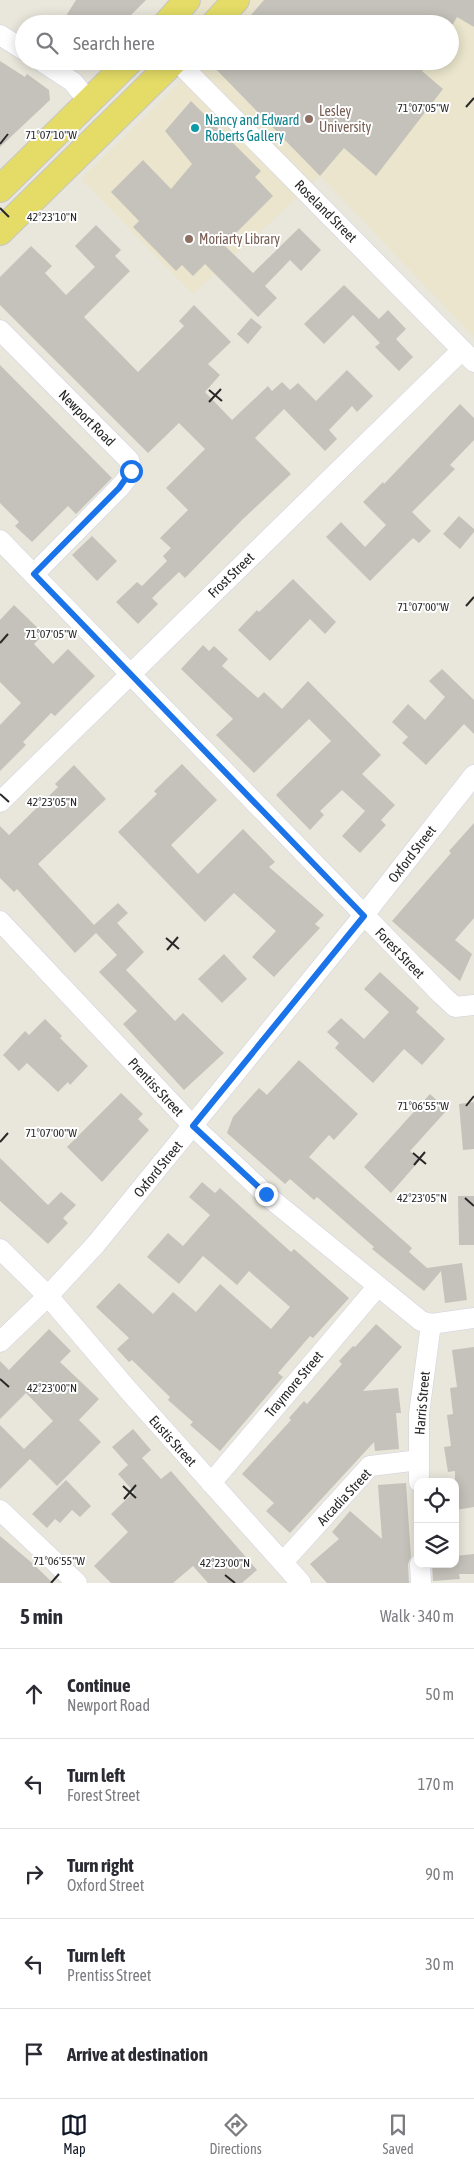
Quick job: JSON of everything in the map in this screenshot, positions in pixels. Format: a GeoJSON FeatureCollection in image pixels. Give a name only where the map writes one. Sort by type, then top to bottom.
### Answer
{"type":"FeatureCollection","features":[{"type":"Feature","properties":{"kind":"main road"},"geometry":{"type":"LineString","coordinates":[[174,15],[187,0]]}},
{"type":"Feature","properties":{"kind":"main road"},"geometry":{"type":"LineString","coordinates":[[222,15],[236,0]]}},
{"type":"Feature","properties":{"kind":"main road"},"geometry":{"type":"LineString","coordinates":[[4,179],[89,102],[121,70]]}},
{"type":"Feature","properties":{"kind":"main road"},"geometry":{"type":"LineString","coordinates":[[0,232],[167,70]]}},
{"type":"Feature","properties":{"kind":"street"},"geometry":{"type":"LineString","coordinates":[[0,35],[15,44]]}},
{"type":"Feature","properties":{"kind":"street"},"geometry":{"type":"LineString","coordinates":[[54,70],[72,82],[89,102]]}},
{"type":"Feature","properties":{"kind":"street","name":"Roseland Street"},"geometry":{"type":"LineString","coordinates":[[185,70],[468,356]]}},
{"type":"Feature","properties":{"kind":"street","name":"Newport Road"},"geometry":{"type":"LineString","coordinates":[[0,330],[129,460],[131,466],[130,474],[119,488],[34,574]]}},
{"type":"Feature","properties":{"kind":"street","name":"Frost Street"},"geometry":{"type":"LineString","coordinates":[[0,802],[130,673],[468,356]]}},
{"type":"Feature","properties":{"kind":"street","name":"Forest Street"},"geometry":{"type":"LineString","coordinates":[[0,540],[441,994],[455,1007],[474,1005]]}},
{"type":"Feature","properties":{"kind":"street","name":"Oxford Street"},"geometry":{"type":"LineString","coordinates":[[0,1342],[48,1296],[96,1244],[364,916],[474,775]]}},
{"type":"Feature","properties":{"kind":"street","name":"Prentiss Street"},"geometry":{"type":"LineString","coordinates":[[0,921],[193,1126],[272,1199],[421,1321],[431,1324]]}},
{"type":"Feature","properties":{"kind":"street","name":"Eustis Street"},"geometry":{"type":"LineString","coordinates":[[0,1249],[48,1296],[128,1391],[301,1583]]}},
{"type":"Feature","properties":{"kind":"street","name":"Traymore Street"},"geometry":{"type":"LineString","coordinates":[[211,1483],[378,1286]]}},
{"type":"Feature","properties":{"kind":"street"},"geometry":{"type":"LineString","coordinates":[[431,1324],[474,1318]]}},
{"type":"Feature","properties":{"kind":"street","name":"Harris Street"},"geometry":{"type":"LineString","coordinates":[[419,1478],[420,1414],[431,1324]]}},
{"type":"Feature","properties":{"kind":"street","name":"Arcadia Street"},"geometry":{"type":"LineString","coordinates":[[283,1562],[370,1466],[419,1460]]}},
{"type":"Feature","properties":{"kind":"street"},"geometry":{"type":"LineString","coordinates":[[0,1510],[77,1583]]}},
{"type":"Feature","properties":{"kind":"street"},"geometry":{"type":"LineString","coordinates":[[420,1568],[421,1583]]}},
{"type":"Feature","properties":{"kind":"shaded area","name":"Lesley University"},"geometry":{"type":"Polygon","coordinates":[[[167,0],[474,0],[474,337],[320,176],[193,294],[81,179],[193,70],[459,70],[459,15],[180,15],[167,0]]]}},
{"type":"Feature","properties":{"kind":"building"},"geometry":{"type":"Polygon","coordinates":[[[76,0],[146,0],[131,15],[67,15],[76,0]]]}},
{"type":"Feature","properties":{"kind":"building"},"geometry":{"type":"Polygon","coordinates":[[[264,0],[474,0],[474,27],[459,18],[459,15],[251,15],[264,0]]]}},
{"type":"Feature","properties":{"kind":"building"},"geometry":{"type":"Polygon","coordinates":[[[0,61],[25,77],[27,74],[49,90],[50,100],[0,147],[0,61]]]}},
{"type":"Feature","properties":{"kind":"building"},"geometry":{"type":"Polygon","coordinates":[[[217,70],[423,70],[443,89],[376,176],[344,148],[320,176],[217,70]]]}},
{"type":"Feature","properties":{"kind":"building"},"geometry":{"type":"Polygon","coordinates":[[[191,101],[261,171],[255,177],[273,196],[224,245],[253,273],[299,228],[321,250],[301,271],[290,260],[265,286],[277,298],[258,317],[205,264],[193,276],[182,265],[176,271],[133,227],[139,221],[111,192],[143,160],[171,189],[192,164],[165,131],[191,101]]]}},
{"type":"Feature","properties":{"kind":"building"},"geometry":{"type":"Polygon","coordinates":[[[96,225],[121,250],[115,256],[130,271],[84,317],[138,372],[184,326],[179,321],[194,305],[231,342],[208,364],[220,375],[205,392],[232,420],[268,386],[272,391],[282,382],[290,390],[298,383],[316,401],[347,370],[373,396],[357,412],[352,406],[329,430],[337,439],[325,451],[284,409],[255,438],[291,474],[185,578],[179,572],[152,598],[158,604],[138,624],[116,602],[137,582],[142,586],[167,561],[163,556],[171,548],[160,538],[188,510],[166,488],[205,449],[179,423],[148,453],[0,305],[0,277],[31,246],[52,266],[45,273],[66,295],[95,267],[75,246],[96,225]]]}},
{"type":"Feature","properties":{"kind":"building"},"geometry":{"type":"Polygon","coordinates":[[[344,285],[379,319],[388,310],[406,329],[396,339],[413,357],[399,371],[375,347],[380,343],[353,315],[324,344],[304,324],[344,285]]]}},
{"type":"Feature","properties":{"kind":"building"},"geometry":{"type":"Polygon","coordinates":[[[251,318],[262,327],[248,344],[237,334],[251,318]]]}},
{"type":"Feature","properties":{"kind":"building"},"geometry":{"type":"Polygon","coordinates":[[[0,365],[112,478],[76,514],[68,506],[32,542],[15,526],[19,522],[0,503],[0,365]]]}},
{"type":"Feature","properties":{"kind":"building"},"geometry":{"type":"Polygon","coordinates":[[[460,404],[474,418],[474,440],[450,465],[455,469],[412,512],[431,531],[419,543],[413,538],[370,581],[326,537],[341,522],[365,547],[386,525],[363,502],[383,482],[384,484],[460,404]]]}},
{"type":"Feature","properties":{"kind":"building"},"geometry":{"type":"Polygon","coordinates":[[[459,516],[474,529],[474,532],[460,549],[443,534],[459,516]]]}},
{"type":"Feature","properties":{"kind":"building"},"geometry":{"type":"Polygon","coordinates":[[[92,536],[117,561],[97,581],[72,555],[92,536]]]}},
{"type":"Feature","properties":{"kind":"building"},"geometry":{"type":"Polygon","coordinates":[[[293,579],[336,622],[325,634],[310,619],[270,661],[238,630],[257,610],[259,612],[293,579]]]}},
{"type":"Feature","properties":{"kind":"building"},"geometry":{"type":"Polygon","coordinates":[[[14,605],[44,634],[34,644],[53,664],[68,649],[95,676],[55,716],[51,713],[23,742],[26,745],[0,771],[0,725],[21,703],[0,682],[0,620],[14,605]]]}},
{"type":"Feature","properties":{"kind":"building"},"geometry":{"type":"Polygon","coordinates":[[[203,645],[209,651],[214,646],[228,659],[222,666],[258,698],[264,692],[282,709],[308,681],[381,755],[362,774],[395,805],[381,820],[386,825],[360,853],[342,836],[365,811],[342,790],[320,811],[324,815],[310,830],[276,795],[331,741],[309,719],[254,773],[216,735],[233,719],[181,669],[203,645]]]}},
{"type":"Feature","properties":{"kind":"building"},"geometry":{"type":"Polygon","coordinates":[[[442,669],[474,700],[474,734],[464,724],[426,765],[402,743],[408,737],[392,722],[408,704],[425,720],[445,697],[429,681],[442,669]]]}},
{"type":"Feature","properties":{"kind":"building"},"geometry":{"type":"Polygon","coordinates":[[[182,764],[217,800],[171,845],[198,874],[243,829],[275,862],[269,867],[324,915],[315,924],[320,928],[274,977],[252,957],[276,931],[234,893],[205,922],[118,832],[157,794],[154,791],[182,764]]]}},
{"type":"Feature","properties":{"kind":"building"},"geometry":{"type":"Polygon","coordinates":[[[74,765],[106,799],[38,864],[94,925],[118,903],[128,913],[117,923],[144,952],[126,970],[175,1021],[183,1013],[224,1053],[184,1090],[123,1024],[137,1011],[99,972],[117,955],[96,933],[75,953],[17,889],[14,892],[0,878],[0,826],[9,835],[58,787],[55,784],[74,765]]]}},
{"type":"Feature","properties":{"kind":"building"},"geometry":{"type":"Polygon","coordinates":[[[474,823],[474,918],[455,940],[472,954],[460,981],[392,921],[451,853],[449,851],[474,823]]]}},
{"type":"Feature","properties":{"kind":"building"},"geometry":{"type":"Polygon","coordinates":[[[224,954],[247,979],[222,1003],[198,979],[224,954]]]}},
{"type":"Feature","properties":{"kind":"building"},"geometry":{"type":"Polygon","coordinates":[[[380,972],[419,1008],[416,1012],[445,1039],[422,1065],[404,1049],[373,1083],[335,1048],[339,1043],[327,1032],[341,1018],[364,1039],[389,1012],[364,989],[380,972]]]}},
{"type":"Feature","properties":{"kind":"building"},"geometry":{"type":"Polygon","coordinates":[[[45,1019],[62,1036],[60,1038],[88,1066],[70,1085],[68,1082],[58,1092],[27,1063],[19,1071],[3,1055],[25,1031],[29,1035],[45,1019]]]}},
{"type":"Feature","properties":{"kind":"building"},"geometry":{"type":"Polygon","coordinates":[[[299,1060],[358,1114],[334,1140],[329,1135],[309,1157],[412,1248],[409,1252],[427,1268],[462,1263],[467,1300],[445,1303],[441,1271],[424,1291],[372,1249],[374,1247],[317,1197],[314,1200],[290,1179],[285,1184],[227,1133],[233,1117],[259,1088],[267,1095],[299,1060]]]}},
{"type":"Feature","properties":{"kind":"building"},"geometry":{"type":"Polygon","coordinates":[[[121,1093],[143,1114],[138,1119],[149,1130],[102,1182],[67,1147],[121,1093]]]}},
{"type":"Feature","properties":{"kind":"building"},"geometry":{"type":"Polygon","coordinates":[[[430,1094],[447,1110],[410,1151],[420,1160],[391,1193],[364,1167],[430,1094]]]}},
{"type":"Feature","properties":{"kind":"building"},"geometry":{"type":"Polygon","coordinates":[[[474,1102],[474,1149],[463,1150],[459,1104],[474,1102]]]}},
{"type":"Feature","properties":{"kind":"building"},"geometry":{"type":"Polygon","coordinates":[[[0,1158],[48,1205],[61,1192],[76,1205],[63,1218],[68,1223],[48,1244],[0,1201],[0,1158]]]}},
{"type":"Feature","properties":{"kind":"building"},"geometry":{"type":"Polygon","coordinates":[[[202,1182],[215,1193],[220,1188],[291,1252],[294,1249],[349,1298],[313,1338],[310,1336],[278,1373],[283,1377],[220,1451],[190,1425],[193,1422],[168,1400],[170,1397],[132,1360],[129,1362],[117,1349],[129,1338],[96,1307],[119,1283],[153,1314],[173,1292],[196,1312],[220,1284],[271,1329],[290,1307],[249,1271],[237,1285],[203,1256],[179,1284],[147,1257],[168,1233],[183,1246],[210,1215],[189,1197],[202,1182]]]}},
{"type":"Feature","properties":{"kind":"building"},"geometry":{"type":"Polygon","coordinates":[[[458,1196],[474,1196],[474,1245],[459,1245],[458,1196]]]}},
{"type":"Feature","properties":{"kind":"building"},"geometry":{"type":"Polygon","coordinates":[[[376,1324],[402,1347],[363,1391],[398,1388],[401,1413],[396,1413],[399,1449],[375,1451],[374,1442],[290,1533],[266,1511],[274,1503],[242,1474],[291,1420],[289,1418],[304,1401],[307,1404],[342,1364],[339,1361],[376,1324]]]}},
{"type":"Feature","properties":{"kind":"building"},"geometry":{"type":"Polygon","coordinates":[[[49,1329],[71,1351],[60,1362],[99,1399],[79,1420],[101,1442],[57,1486],[30,1459],[0,1489],[0,1425],[24,1449],[53,1421],[26,1393],[0,1419],[0,1361],[9,1370],[49,1329]]]}},
{"type":"Feature","properties":{"kind":"building"},"geometry":{"type":"Polygon","coordinates":[[[474,1347],[474,1507],[459,1509],[459,1478],[455,1478],[455,1471],[448,1472],[444,1447],[451,1446],[447,1415],[453,1414],[450,1388],[457,1387],[452,1350],[474,1347]]]}},
{"type":"Feature","properties":{"kind":"building"},"geometry":{"type":"Polygon","coordinates":[[[133,1429],[151,1450],[142,1458],[161,1479],[171,1471],[257,1570],[242,1583],[208,1583],[193,1566],[173,1583],[111,1583],[94,1566],[128,1532],[111,1514],[134,1492],[118,1474],[128,1465],[112,1447],[133,1429]]]}},
{"type":"Feature","properties":{"kind":"building"},"geometry":{"type":"Polygon","coordinates":[[[66,1480],[91,1506],[80,1517],[72,1510],[60,1523],[55,1519],[47,1528],[32,1514],[66,1480]]]}},
{"type":"Feature","properties":{"kind":"building"},"geometry":{"type":"Polygon","coordinates":[[[406,1483],[411,1557],[408,1564],[409,1583],[327,1583],[310,1564],[339,1539],[332,1532],[350,1511],[382,1539],[378,1485],[406,1483]]]}},
{"type":"Feature","properties":{"kind":"building"},"geometry":{"type":"Polygon","coordinates":[[[0,1536],[32,1563],[53,1583],[0,1583],[0,1536]]]}},
{"type":"Feature","properties":{"kind":"building"},"geometry":{"type":"Polygon","coordinates":[[[474,1554],[474,1574],[459,1574],[460,1579],[433,1581],[432,1568],[459,1568],[459,1556],[474,1554]]]}},
{"type":"Feature","properties":{"kind":"place","name":"Lesley University"},"geometry":{"type":"Point","coordinates":[309,119]}},
{"type":"Feature","properties":{"kind":"place","name":"Nancy and Edward Roberts Gallery"},"geometry":{"type":"Point","coordinates":[195,128]}},
{"type":"Feature","properties":{"kind":"place","name":"Moriarty Library"},"geometry":{"type":"Point","coordinates":[189,239]}},
{"type":"Feature","properties":{"kind":"route"},"geometry":{"type":"LineString","coordinates":[[131,471],[119,488],[34,574],[364,916],[193,1126],[266,1194]]}}]}
